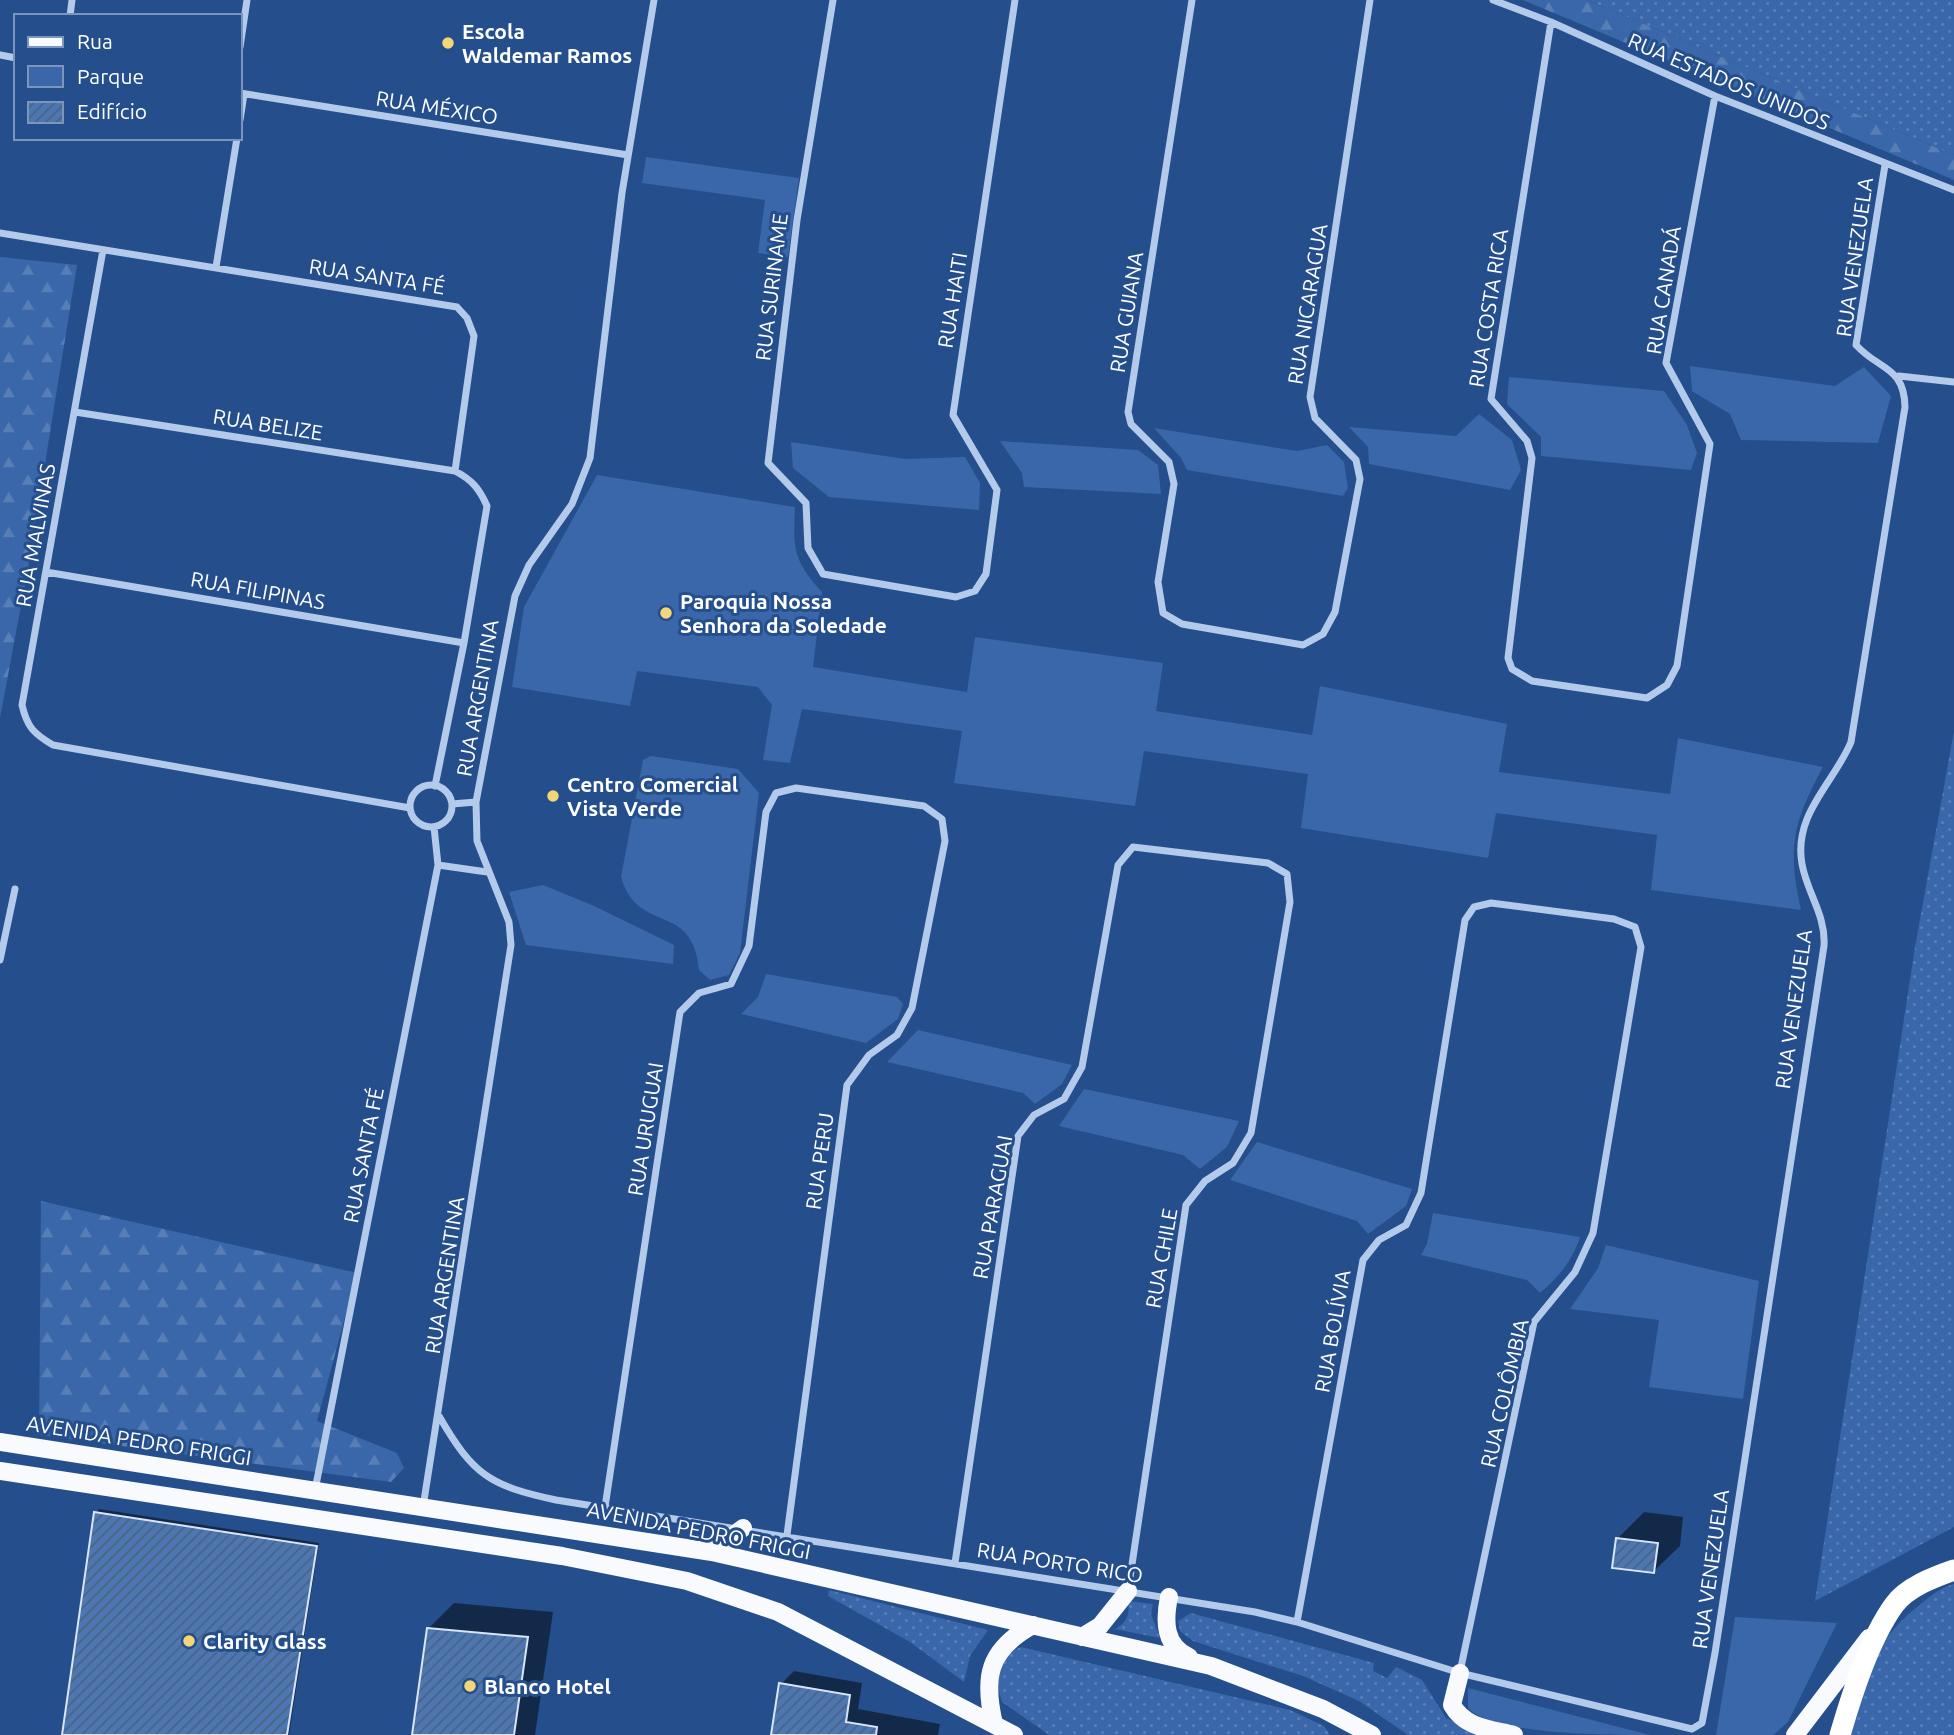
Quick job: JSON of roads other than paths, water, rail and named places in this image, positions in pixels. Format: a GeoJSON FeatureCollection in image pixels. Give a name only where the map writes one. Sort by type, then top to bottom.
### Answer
{"type":"FeatureCollection","features":[{"type":"Feature","properties":{"kind":"highway"},"geometry":{"type":"LineString","coordinates":[[1840,1735],[1854,1684],[1895,1603],[1928,1579],[1954,1570]]}},
{"type":"Feature","properties":{"kind":"main road","name":"AVENIDA PEDRO FRIGGI"},"geometry":{"type":"LineString","coordinates":[[0,1442],[712,1552],[1212,1666],[1323,1709],[1371,1735]]}},
{"type":"Feature","properties":{"kind":"main road"},"geometry":{"type":"LineString","coordinates":[[0,1471],[562,1556],[687,1581],[778,1612],[1014,1735]]}},
{"type":"Feature","properties":{"kind":"main road"},"geometry":{"type":"LineString","coordinates":[[712,1552],[743,1528]]}},
{"type":"Feature","properties":{"kind":"main road"},"geometry":{"type":"LineString","coordinates":[[1082,1637],[1100,1626],[1128,1591]]}},
{"type":"Feature","properties":{"kind":"main road"},"geometry":{"type":"LineString","coordinates":[[1169,1597],[1164,1620],[1172,1644],[1184,1654],[1212,1666]]}},
{"type":"Feature","properties":{"kind":"main road"},"geometry":{"type":"LineString","coordinates":[[1795,1735],[1895,1603]]}},
{"type":"Feature","properties":{"kind":"main road"},"geometry":{"type":"LineString","coordinates":[[994,1724],[988,1693],[990,1671],[998,1653],[1017,1634],[1033,1625]]}},
{"type":"Feature","properties":{"kind":"main road"},"geometry":{"type":"LineString","coordinates":[[1460,1673],[1452,1705],[1458,1716],[1468,1723],[1514,1735]]}},
{"type":"Feature","properties":{"kind":"main road"},"geometry":{"type":"LineString","coordinates":[[1323,1709],[1343,1735]]}},
{"type":"Feature","properties":{"kind":"street"},"geometry":{"type":"LineString","coordinates":[[242,34],[247,0]]}},
{"type":"Feature","properties":{"kind":"street","name":"RUA ARGENTINA"},"geometry":{"type":"LineString","coordinates":[[423,1507],[509,976],[509,922],[477,841],[476,802],[515,596],[529,565],[572,504],[590,458],[628,155],[654,0]]}},
{"type":"Feature","properties":{"kind":"street","name":"RUA SURINAME"},"geometry":{"type":"LineString","coordinates":[[833,0],[797,220],[768,463],[806,503],[808,548],[815,564],[823,573],[956,597],[975,591]]}},
{"type":"Feature","properties":{"kind":"street","name":"RUA HAITI"},"geometry":{"type":"LineString","coordinates":[[975,591],[986,574],[997,489],[953,415],[1015,0]]}},
{"type":"Feature","properties":{"kind":"street","name":"RUA GUIANA"},"geometry":{"type":"LineString","coordinates":[[1192,0],[1128,412],[1131,424],[1169,462],[1174,484],[1158,582],[1163,613],[1182,624],[1303,645],[1323,634]]}},
{"type":"Feature","properties":{"kind":"street","name":"RUA NICARAGUA"},"geometry":{"type":"LineString","coordinates":[[1323,634],[1335,612],[1360,480],[1356,460],[1315,418],[1310,397],[1370,0]]}},
{"type":"Feature","properties":{"kind":"street","name":"RUA ESTADOS UNIDOS"},"geometry":{"type":"LineString","coordinates":[[1493,0],[1551,22],[1715,96],[1954,190]]}},
{"type":"Feature","properties":{"kind":"street","name":"RUA COSTA RICA"},"geometry":{"type":"LineString","coordinates":[[1551,22],[1491,399],[1527,440],[1532,458],[1508,657],[1512,669],[1532,681],[1647,698],[1667,685]]}},
{"type":"Feature","properties":{"kind":"street","name":"RUA MÉXICO"},"geometry":{"type":"LineString","coordinates":[[242,94],[628,155]]}},
{"type":"Feature","properties":{"kind":"street","name":"RUA CANADÁ"},"geometry":{"type":"LineString","coordinates":[[1667,685],[1677,666],[1710,444],[1666,363],[1715,96]]}},
{"type":"Feature","properties":{"kind":"street"},"geometry":{"type":"LineString","coordinates":[[216,267],[237,140]]}},
{"type":"Feature","properties":{"kind":"street","name":"RUA VENEZUELA"},"geometry":{"type":"LineString","coordinates":[[1699,1727],[1715,1653],[1824,946],[1824,924],[1802,864],[1802,832],[1814,802],[1844,759],[1856,724],[1905,407],[1905,390],[1899,376],[1856,345],[1885,165]]}},
{"type":"Feature","properties":{"kind":"street","name":"RUA SANTA FÉ"},"geometry":{"type":"LineString","coordinates":[[0,233],[457,307],[467,317],[474,336],[455,471]]}},
{"type":"Feature","properties":{"kind":"street","name":"RUA MALVINAS"},"geometry":{"type":"LineString","coordinates":[[103,250],[22,705],[26,723],[36,735],[53,745],[410,808]]}},
{"type":"Feature","properties":{"kind":"street"},"geometry":{"type":"LineString","coordinates":[[1899,376],[1954,382]]}},
{"type":"Feature","properties":{"kind":"street","name":"RUA BELIZE"},"geometry":{"type":"LineString","coordinates":[[75,412],[455,471]]}},
{"type":"Feature","properties":{"kind":"street"},"geometry":{"type":"LineString","coordinates":[[435,786],[464,643],[487,506],[481,491],[470,479],[455,471]]}},
{"type":"Feature","properties":{"kind":"street","name":"RUA FILIPINAS"},"geometry":{"type":"LineString","coordinates":[[46,572],[464,643]]}},
{"type":"Feature","properties":{"kind":"street"},"geometry":{"type":"LineString","coordinates":[[435,786],[447,792],[452,804],[449,817],[434,827],[421,824],[410,808],[417,790],[435,786]]}},
{"type":"Feature","properties":{"kind":"street","name":"RUA PERU"},"geometry":{"type":"LineString","coordinates":[[776,793],[796,788],[924,806],[942,819],[945,841],[912,1008],[897,1035],[869,1055],[847,1085],[787,1535]]}},
{"type":"Feature","properties":{"kind":"street","name":"RUA URUGUAI"},"geometry":{"type":"LineString","coordinates":[[605,1507],[680,1012],[698,993],[731,984],[749,946],[766,812],[776,793]]}},
{"type":"Feature","properties":{"kind":"street"},"geometry":{"type":"LineString","coordinates":[[452,804],[476,802]]}},
{"type":"Feature","properties":{"kind":"street","name":"RUA SANTA FÉ"},"geometry":{"type":"LineString","coordinates":[[315,1490],[438,865],[434,827]]}},
{"type":"Feature","properties":{"kind":"street","name":"RUA CHILE"},"geometry":{"type":"LineString","coordinates":[[1128,1591],[1186,1205],[1205,1181],[1233,1163],[1251,1133],[1290,902],[1287,874],[1268,863],[1133,847]]}},
{"type":"Feature","properties":{"kind":"street","name":"RUA PARAGUAI"},"geometry":{"type":"LineString","coordinates":[[955,1563],[1018,1136],[1034,1115],[1064,1099],[1082,1067],[1118,865],[1133,847]]}},
{"type":"Feature","properties":{"kind":"street"},"geometry":{"type":"LineString","coordinates":[[438,865],[487,872]]}},
{"type":"Feature","properties":{"kind":"street"},"geometry":{"type":"LineString","coordinates":[[0,960],[15,889]]}},
{"type":"Feature","properties":{"kind":"street","name":"RUA COLÔMBIA"},"geometry":{"type":"LineString","coordinates":[[1460,1673],[1534,1322],[1575,1272],[1592,1233],[1641,947],[1635,927],[1614,919],[1491,903],[1474,907]]}},
{"type":"Feature","properties":{"kind":"street","name":"RUA BOLÍVIA"},"geometry":{"type":"LineString","coordinates":[[1297,1622],[1363,1260],[1379,1240],[1406,1225],[1421,1193],[1465,920],[1474,907]]}},
{"type":"Feature","properties":{"kind":"street","name":"RUA PORTO RICO"},"geometry":{"type":"LineString","coordinates":[[439,1416],[458,1449],[479,1472],[511,1490],[1169,1597],[1297,1622],[1460,1673],[1692,1729],[1699,1727]]}},
{"type":"Feature","properties":{"kind":"place","name":"Escola Waldemar Ramos"},"geometry":{"type":"Point","coordinates":[448,43]}},
{"type":"Feature","properties":{"kind":"place","name":"Paroquia Nossa Senhora da Soledade"},"geometry":{"type":"Point","coordinates":[666,613]}},
{"type":"Feature","properties":{"kind":"place","name":"Centro Comercial Vista Verde"},"geometry":{"type":"Point","coordinates":[553,796]}},
{"type":"Feature","properties":{"kind":"place","name":"Clarity Glass"},"geometry":{"type":"Point","coordinates":[189,1641]}},
{"type":"Feature","properties":{"kind":"place","name":"Blanco Hotel"},"geometry":{"type":"Point","coordinates":[470,1686]}}]}
